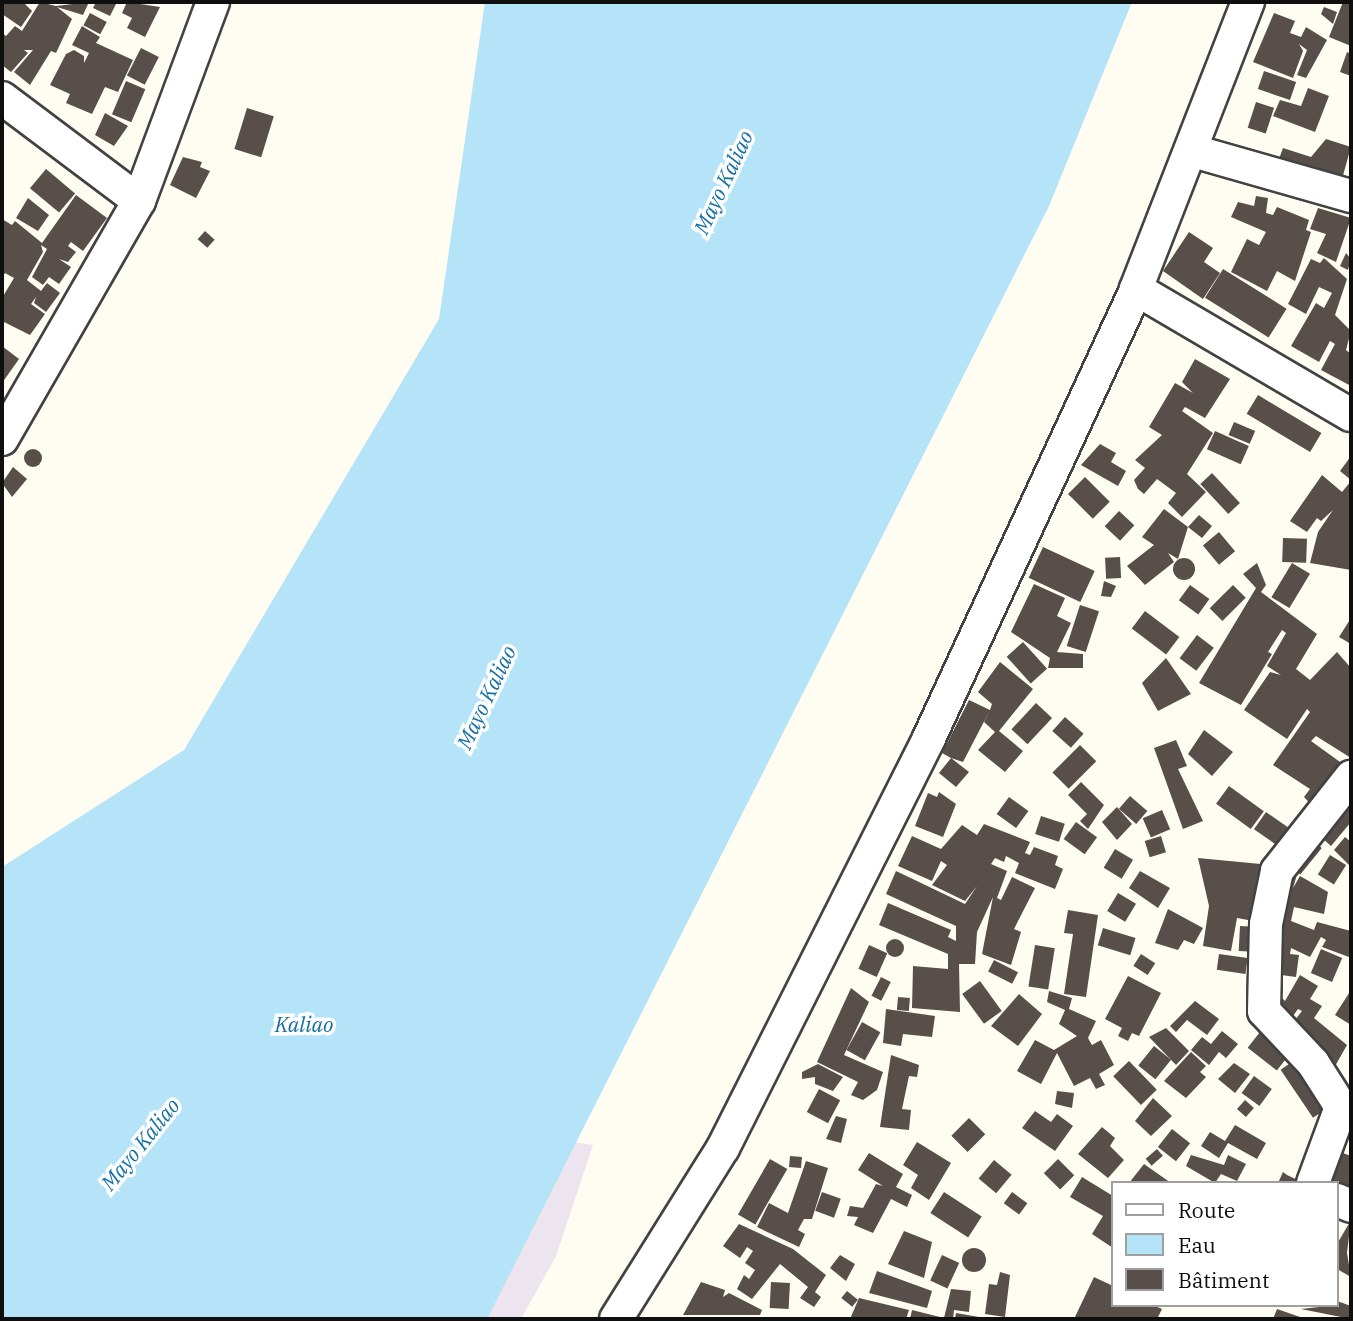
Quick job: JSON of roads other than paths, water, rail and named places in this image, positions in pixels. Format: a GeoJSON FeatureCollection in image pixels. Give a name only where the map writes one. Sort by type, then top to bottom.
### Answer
{"type":"FeatureCollection","features":[{"type":"Feature","properties":{"kind":"street"},"geometry":{"type":"LineString","coordinates":[[2,439],[139,201],[213,2]]}},
{"type":"Feature","properties":{"kind":"street"},"geometry":{"type":"LineString","coordinates":[[616,1319],[730,1136],[929,738],[1136,289],[1193,151],[1248,2]]}},
{"type":"Feature","properties":{"kind":"street"},"geometry":{"type":"LineString","coordinates":[[2,98],[139,201]]}},
{"type":"Feature","properties":{"kind":"street"},"geometry":{"type":"LineString","coordinates":[[1193,151],[1349,189]]}},
{"type":"Feature","properties":{"kind":"street"},"geometry":{"type":"LineString","coordinates":[[1136,289],[1351,415]]}},
{"type":"Feature","properties":{"kind":"street"},"geometry":{"type":"LineString","coordinates":[[1314,1181],[1341,1107],[1313,1062],[1264,1011],[1266,924],[1277,871],[1351,777]]}},
{"type":"Feature","properties":{"kind":"water","name":"Kaliao"},"geometry":{"type":"Polygon","coordinates":[[[485,2],[1132,2],[1049,206],[487,1319],[2,1319],[2,867],[184,750],[439,319],[485,2]]]}},
{"type":"Feature","properties":{"kind":"water label","name":"Mayo Kaliao"},"geometry":{"type":"Point","coordinates":[723,182]}},
{"type":"Feature","properties":{"kind":"water label","name":"Mayo Kaliao"},"geometry":{"type":"Point","coordinates":[486,697]}},
{"type":"Feature","properties":{"kind":"water label","name":"Mayo Kaliao"},"geometry":{"type":"Point","coordinates":[140,1144]}}]}
